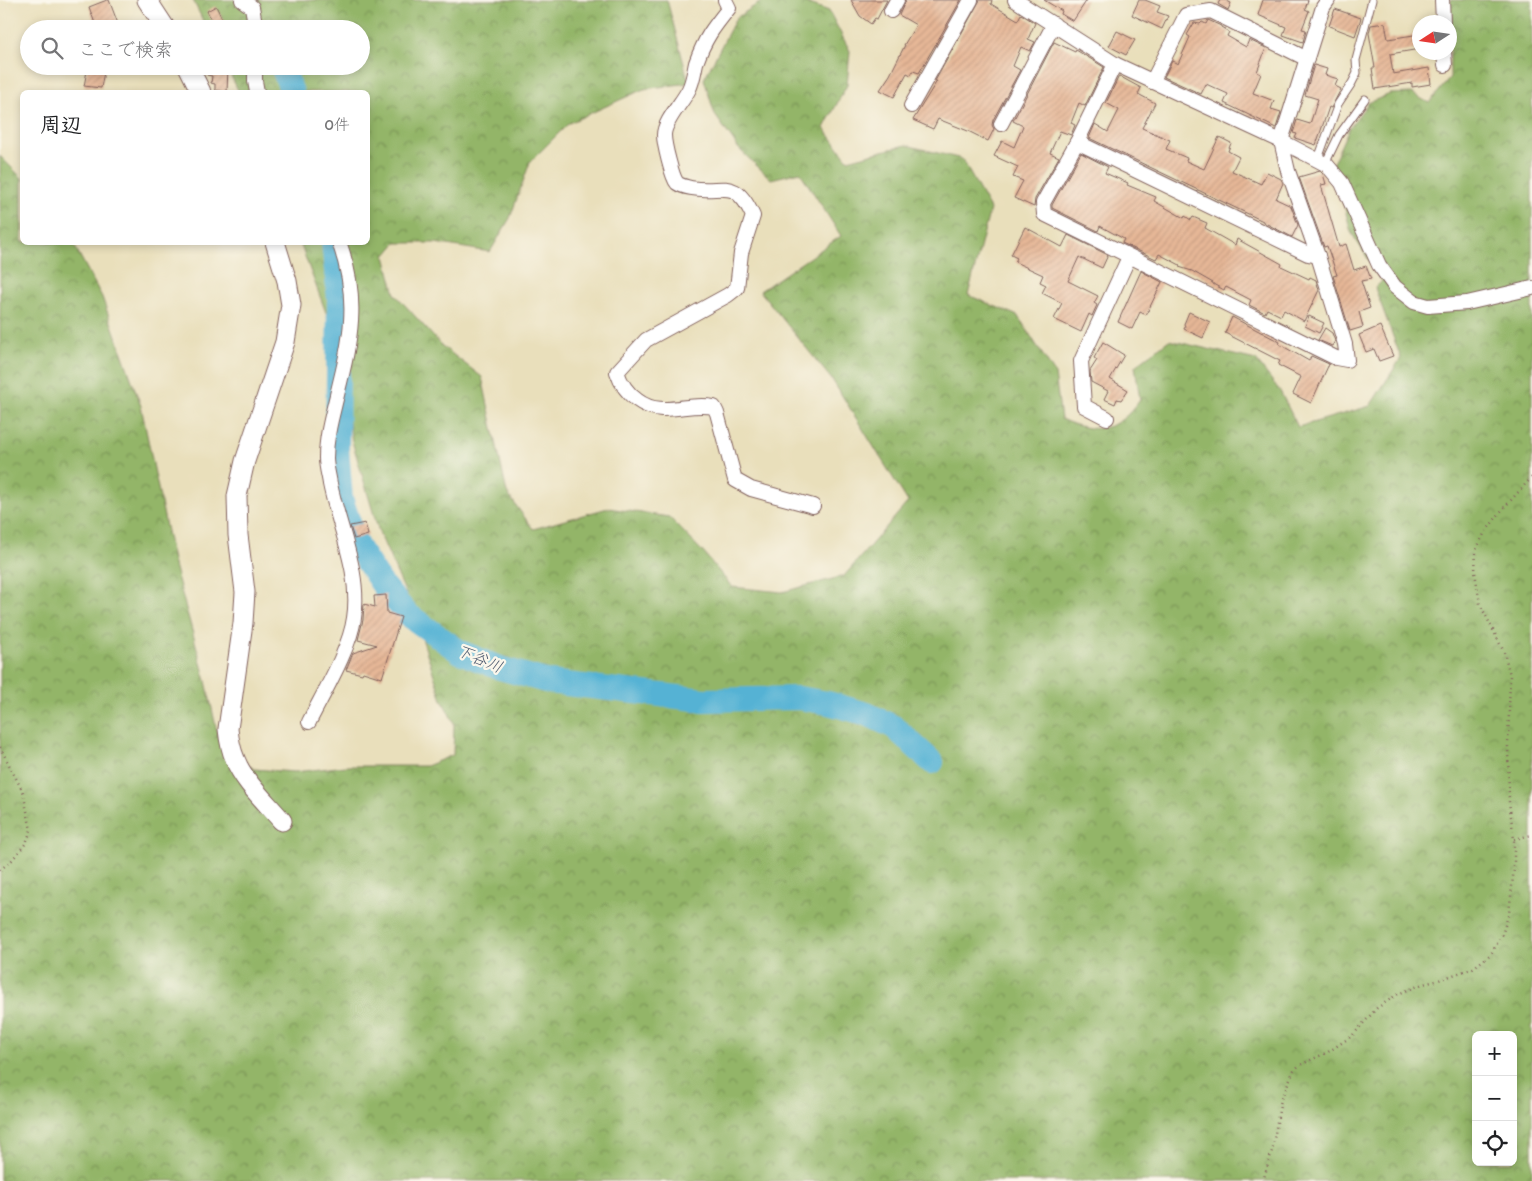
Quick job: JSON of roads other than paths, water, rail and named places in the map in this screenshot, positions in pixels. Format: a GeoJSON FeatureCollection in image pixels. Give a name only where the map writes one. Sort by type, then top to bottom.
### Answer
{"type":"FeatureCollection","features":[{"type":"Feature","properties":{"kind":"street"},"geometry":{"type":"LineString","coordinates":[[147,0],[160,20]]}},
{"type":"Feature","properties":{"kind":"street"},"geometry":{"type":"LineString","coordinates":[[242,0],[252,6],[254,20]]}},
{"type":"Feature","properties":{"kind":"street"},"geometry":{"type":"LineString","coordinates":[[726,0],[729,8],[708,34],[696,64],[690,87],[664,135],[673,176],[677,183],[684,187],[696,189],[722,187],[736,191],[750,208],[753,216],[741,253],[736,288],[646,340],[616,372],[629,394],[652,409],[714,407],[735,480],[751,489],[813,506]]}},
{"type":"Feature","properties":{"kind":"street"},"geometry":{"type":"LineString","coordinates":[[911,106],[971,0]]}},
{"type":"Feature","properties":{"kind":"street"},"geometry":{"type":"LineString","coordinates":[[1015,0],[1115,64],[1281,141],[1321,162],[1342,183],[1380,265],[1395,287],[1414,302],[1428,306],[1467,303],[1532,288]]}},
{"type":"Feature","properties":{"kind":"street"},"geometry":{"type":"LineString","coordinates":[[1115,64],[1077,142],[1043,203],[1044,214],[1336,358],[1347,360],[1345,344],[1318,256],[1288,171],[1281,141],[1323,7],[1328,0]]}},
{"type":"Feature","properties":{"kind":"street"},"geometry":{"type":"LineString","coordinates":[[1442,0],[1442,15]]}},
{"type":"Feature","properties":{"kind":"street"},"geometry":{"type":"LineString","coordinates":[[1152,82],[1186,15],[1211,11],[1307,59]]}},
{"type":"Feature","properties":{"kind":"street"},"geometry":{"type":"LineString","coordinates":[[1001,124],[1054,24]]}},
{"type":"Feature","properties":{"kind":"street"},"geometry":{"type":"LineString","coordinates":[[192,75],[200,90]]}},
{"type":"Feature","properties":{"kind":"street"},"geometry":{"type":"LineString","coordinates":[[255,75],[257,90]]}},
{"type":"Feature","properties":{"kind":"street"},"geometry":{"type":"LineString","coordinates":[[1077,142],[1308,254],[1318,256]]}},
{"type":"Feature","properties":{"kind":"street"},"geometry":{"type":"LineString","coordinates":[[276,245],[287,281],[291,305],[285,342],[245,461],[237,496],[238,535],[245,592],[244,623],[228,729],[235,760],[244,776],[282,821]]}},
{"type":"Feature","properties":{"kind":"street"},"geometry":{"type":"LineString","coordinates":[[309,722],[344,652],[354,618],[355,585],[345,538],[335,510],[326,460],[327,437],[349,347],[352,321],[352,292],[341,245]]}},
{"type":"Feature","properties":{"kind":"street"},"geometry":{"type":"LineString","coordinates":[[1108,418],[1084,406],[1081,361],[1129,257]]}},
{"type":"Feature","properties":{"kind":"lane"},"geometry":{"type":"LineString","coordinates":[[1321,162],[1338,104],[1357,73],[1356,60],[1372,0]]}},
{"type":"Feature","properties":{"kind":"lane"},"geometry":{"type":"LineString","coordinates":[[1321,162],[1338,135],[1365,99]]}},
{"type":"Feature","properties":{"kind":"waterway","name":"下谷川"},"geometry":{"type":"LineString","coordinates":[[285,75],[291,90]]}},
{"type":"Feature","properties":{"kind":"waterway","name":"下谷川"},"geometry":{"type":"LineString","coordinates":[[333,245],[339,299],[337,448],[341,498],[357,546],[384,587],[407,614],[460,652],[500,668],[549,682],[704,700],[799,698],[828,703],[867,714],[894,727],[932,762]]}}]}
